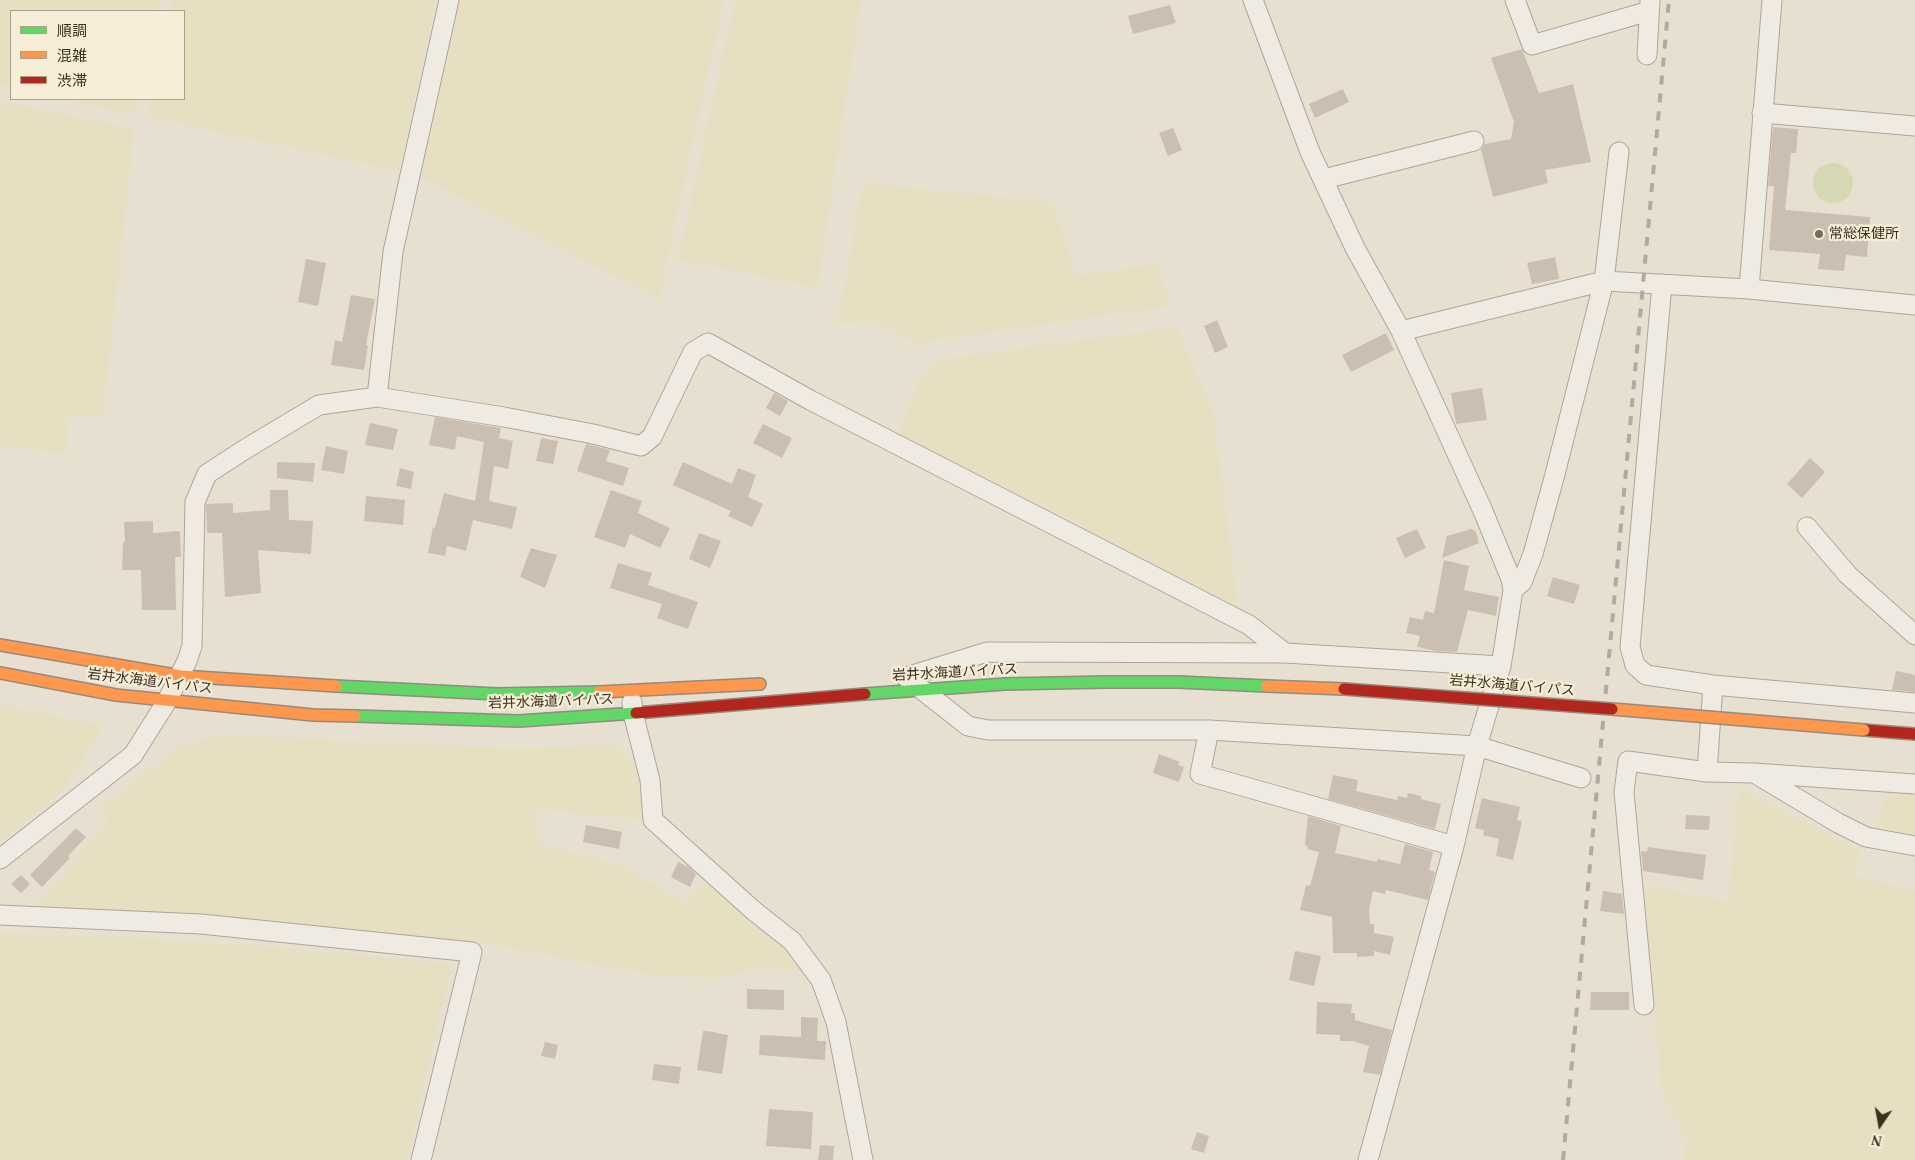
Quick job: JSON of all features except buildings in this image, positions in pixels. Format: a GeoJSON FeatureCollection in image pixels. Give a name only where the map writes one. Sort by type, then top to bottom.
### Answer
{"type":"FeatureCollection","features":[{"type":"Feature","properties":{"kind":"highway","name":"岩井水海道バイパス"},"geometry":{"type":"LineString","coordinates":[[0,645],[142,671],[181,676],[402,690],[497,694],[631,692],[773,684]]}},
{"type":"Feature","properties":{"kind":"highway","name":"岩井水海道バイパス"},"geometry":{"type":"LineString","coordinates":[[0,674],[116,695],[167,701],[313,714],[399,719],[519,721],[633,714],[908,681],[991,676],[1106,682]]}},
{"type":"Feature","properties":{"kind":"highway","name":"岩井水海道バイパス"},"geometry":{"type":"LineString","coordinates":[[908,681],[1178,682],[1344,689],[1915,734]]}},
{"type":"Feature","properties":{"kind":"street"},"geometry":{"type":"LineString","coordinates":[[378,397],[393,252],[448,0]]}},
{"type":"Feature","properties":{"kind":"street"},"geometry":{"type":"LineString","coordinates":[[1253,0],[1310,152],[1356,248],[1400,332],[1512,578],[1513,590],[1501,666],[1477,746],[1454,846],[1368,1160]]}},
{"type":"Feature","properties":{"kind":"street"},"geometry":{"type":"LineString","coordinates":[[1515,0],[1532,44],[1650,6],[1647,55]]}},
{"type":"Feature","properties":{"kind":"street"},"geometry":{"type":"LineString","coordinates":[[1749,289],[1772,0]]}},
{"type":"Feature","properties":{"kind":"street"},"geometry":{"type":"LineString","coordinates":[[1762,113],[1915,126]]}},
{"type":"Feature","properties":{"kind":"street"},"geometry":{"type":"LineString","coordinates":[[1324,179],[1474,141]]}},
{"type":"Feature","properties":{"kind":"street"},"geometry":{"type":"LineString","coordinates":[[1513,590],[1522,582],[1532,554],[1554,478],[1604,281],[1619,152]]}},
{"type":"Feature","properties":{"kind":"street"},"geometry":{"type":"LineString","coordinates":[[1400,332],[1604,281],[1749,289],[1915,305]]}},
{"type":"Feature","properties":{"kind":"street"},"geometry":{"type":"LineString","coordinates":[[1662,284],[1630,647],[1635,666],[1646,675],[1713,685],[1915,703]]}},
{"type":"Feature","properties":{"kind":"street"},"geometry":{"type":"LineString","coordinates":[[0,859],[133,755],[181,676],[192,646],[195,502],[207,474],[319,405],[378,397],[522,420],[593,434],[640,446],[652,437],[693,352],[708,343],[810,400],[1249,626],[1285,653]]}},
{"type":"Feature","properties":{"kind":"street"},"geometry":{"type":"LineString","coordinates":[[1807,527],[1848,575],[1915,635]]}},
{"type":"Feature","properties":{"kind":"street"},"geometry":{"type":"LineString","coordinates":[[908,681],[988,652],[1285,653],[1501,666]]}},
{"type":"Feature","properties":{"kind":"street"},"geometry":{"type":"LineString","coordinates":[[908,681],[968,726],[988,730],[1209,730],[1477,746],[1581,778]]}},
{"type":"Feature","properties":{"kind":"street"},"geometry":{"type":"LineString","coordinates":[[1707,772],[1713,685]]}},
{"type":"Feature","properties":{"kind":"street"},"geometry":{"type":"LineString","coordinates":[[631,692],[633,714],[650,780],[653,820],[754,912],[792,942],[821,980],[836,1022],[863,1160]]}},
{"type":"Feature","properties":{"kind":"street"},"geometry":{"type":"LineString","coordinates":[[1209,730],[1200,774],[1454,846]]}},
{"type":"Feature","properties":{"kind":"street"},"geometry":{"type":"LineString","coordinates":[[1644,1006],[1624,792],[1628,761],[1707,772],[1754,773],[1915,784]]}},
{"type":"Feature","properties":{"kind":"street"},"geometry":{"type":"LineString","coordinates":[[1754,773],[1838,823],[1866,837],[1915,846]]}},
{"type":"Feature","properties":{"kind":"street"},"geometry":{"type":"LineString","coordinates":[[0,915],[201,924],[472,952],[421,1160]]}},
{"type":"Feature","properties":{"kind":"shaded area"},"geometry":{"type":"Polygon","coordinates":[[[0,0],[160,0],[157,10],[10,10],[10,87],[0,84],[0,0]]]}},
{"type":"Feature","properties":{"kind":"shaded area"},"geometry":{"type":"Polygon","coordinates":[[[172,0],[436,0],[399,171],[147,117],[151,100],[185,100],[185,10],[170,10],[172,0]]]}},
{"type":"Feature","properties":{"kind":"shaded area"},"geometry":{"type":"Polygon","coordinates":[[[457,0],[724,0],[659,297],[601,270],[418,175],[457,0]]]}},
{"type":"Feature","properties":{"kind":"shaded area"},"geometry":{"type":"Polygon","coordinates":[[[735,0],[861,0],[817,288],[678,259],[735,0]]]}},
{"type":"Feature","properties":{"kind":"shaded area"},"geometry":{"type":"Polygon","coordinates":[[[67,100],[138,100],[134,115],[67,100]]]}},
{"type":"Feature","properties":{"kind":"shaded area"},"geometry":{"type":"Polygon","coordinates":[[[0,101],[134,129],[103,415],[65,417],[69,454],[0,446],[0,101]]]}},
{"type":"Feature","properties":{"kind":"shaded area"},"geometry":{"type":"Polygon","coordinates":[[[863,183],[1042,201],[1053,204],[1076,276],[1157,264],[1170,306],[915,343],[875,321],[838,324],[863,183]]]}},
{"type":"Feature","properties":{"kind":"shaded area"},"geometry":{"type":"Polygon","coordinates":[[[1177,327],[1213,413],[1238,607],[898,433],[921,377],[937,360],[1177,327]]]}},
{"type":"Feature","properties":{"kind":"shaded area"},"geometry":{"type":"Polygon","coordinates":[[[0,704],[103,726],[61,793],[0,841],[0,704]]]}},
{"type":"Feature","properties":{"kind":"shaded area"},"geometry":{"type":"Polygon","coordinates":[[[222,735],[517,749],[615,745],[638,768],[643,820],[533,809],[539,844],[620,864],[687,905],[706,879],[787,948],[805,971],[759,967],[724,978],[655,975],[470,941],[200,915],[30,911],[109,821],[100,809],[178,747],[222,735]]]}},
{"type":"Feature","properties":{"kind":"shaded area"},"geometry":{"type":"Polygon","coordinates":[[[1889,787],[1915,790],[1915,836],[1876,826],[1889,787]]]}},
{"type":"Feature","properties":{"kind":"shaded area"},"geometry":{"type":"Polygon","coordinates":[[[1739,790],[1860,850],[1853,875],[1915,891],[1915,1160],[1683,1160],[1687,1143],[1662,1091],[1644,886],[1728,901],[1739,790]]]}},
{"type":"Feature","properties":{"kind":"shaded area"},"geometry":{"type":"Polygon","coordinates":[[[0,932],[227,943],[452,964],[407,1160],[0,1160],[0,932]]]}},
{"type":"Feature","properties":{"kind":"green space"},"geometry":{"type":"Polygon","coordinates":[[[1837,163],[1844,166],[1850,172],[1853,183],[1852,191],[1844,200],[1837,203],[1829,203],[1822,200],[1814,191],[1813,179],[1816,172],[1825,164],[1837,163]]]}},
{"type":"Feature","properties":{"kind":"railway"},"geometry":{"type":"LineString","coordinates":[[1563,1160],[1669,0]]}},
{"type":"Feature","properties":{"kind":"traffic: fast"},"geometry":{"type":"LineString","coordinates":[[865,694],[1005,684],[1178,682],[1267,686]]}},
{"type":"Feature","properties":{"kind":"traffic: fast"},"geometry":{"type":"LineString","coordinates":[[336,686],[497,694],[599,692]]}},
{"type":"Feature","properties":{"kind":"traffic: fast"},"geometry":{"type":"LineString","coordinates":[[355,716],[519,721],[636,713]]}},
{"type":"Feature","properties":{"kind":"traffic: slow"},"geometry":{"type":"LineString","coordinates":[[0,645],[181,676],[336,686]]}},
{"type":"Feature","properties":{"kind":"traffic: slow"},"geometry":{"type":"LineString","coordinates":[[0,673],[116,695],[313,715],[355,716]]}},
{"type":"Feature","properties":{"kind":"traffic: slow"},"geometry":{"type":"LineString","coordinates":[[599,692],[760,684]]}},
{"type":"Feature","properties":{"kind":"traffic: slow"},"geometry":{"type":"LineString","coordinates":[[1267,686],[1344,689]]}},
{"type":"Feature","properties":{"kind":"traffic: slow"},"geometry":{"type":"LineString","coordinates":[[1612,709],[1864,730]]}},
{"type":"Feature","properties":{"kind":"traffic: jam"},"geometry":{"type":"LineString","coordinates":[[1344,689],[1612,709]]}},
{"type":"Feature","properties":{"kind":"traffic: jam"},"geometry":{"type":"LineString","coordinates":[[636,713],[865,694]]}},
{"type":"Feature","properties":{"kind":"traffic: jam"},"geometry":{"type":"LineString","coordinates":[[1864,730],[1915,734]]}},
{"type":"Feature","properties":{"kind":"place","name":"常総保健所"},"geometry":{"type":"Point","coordinates":[1819,234]}}]}
